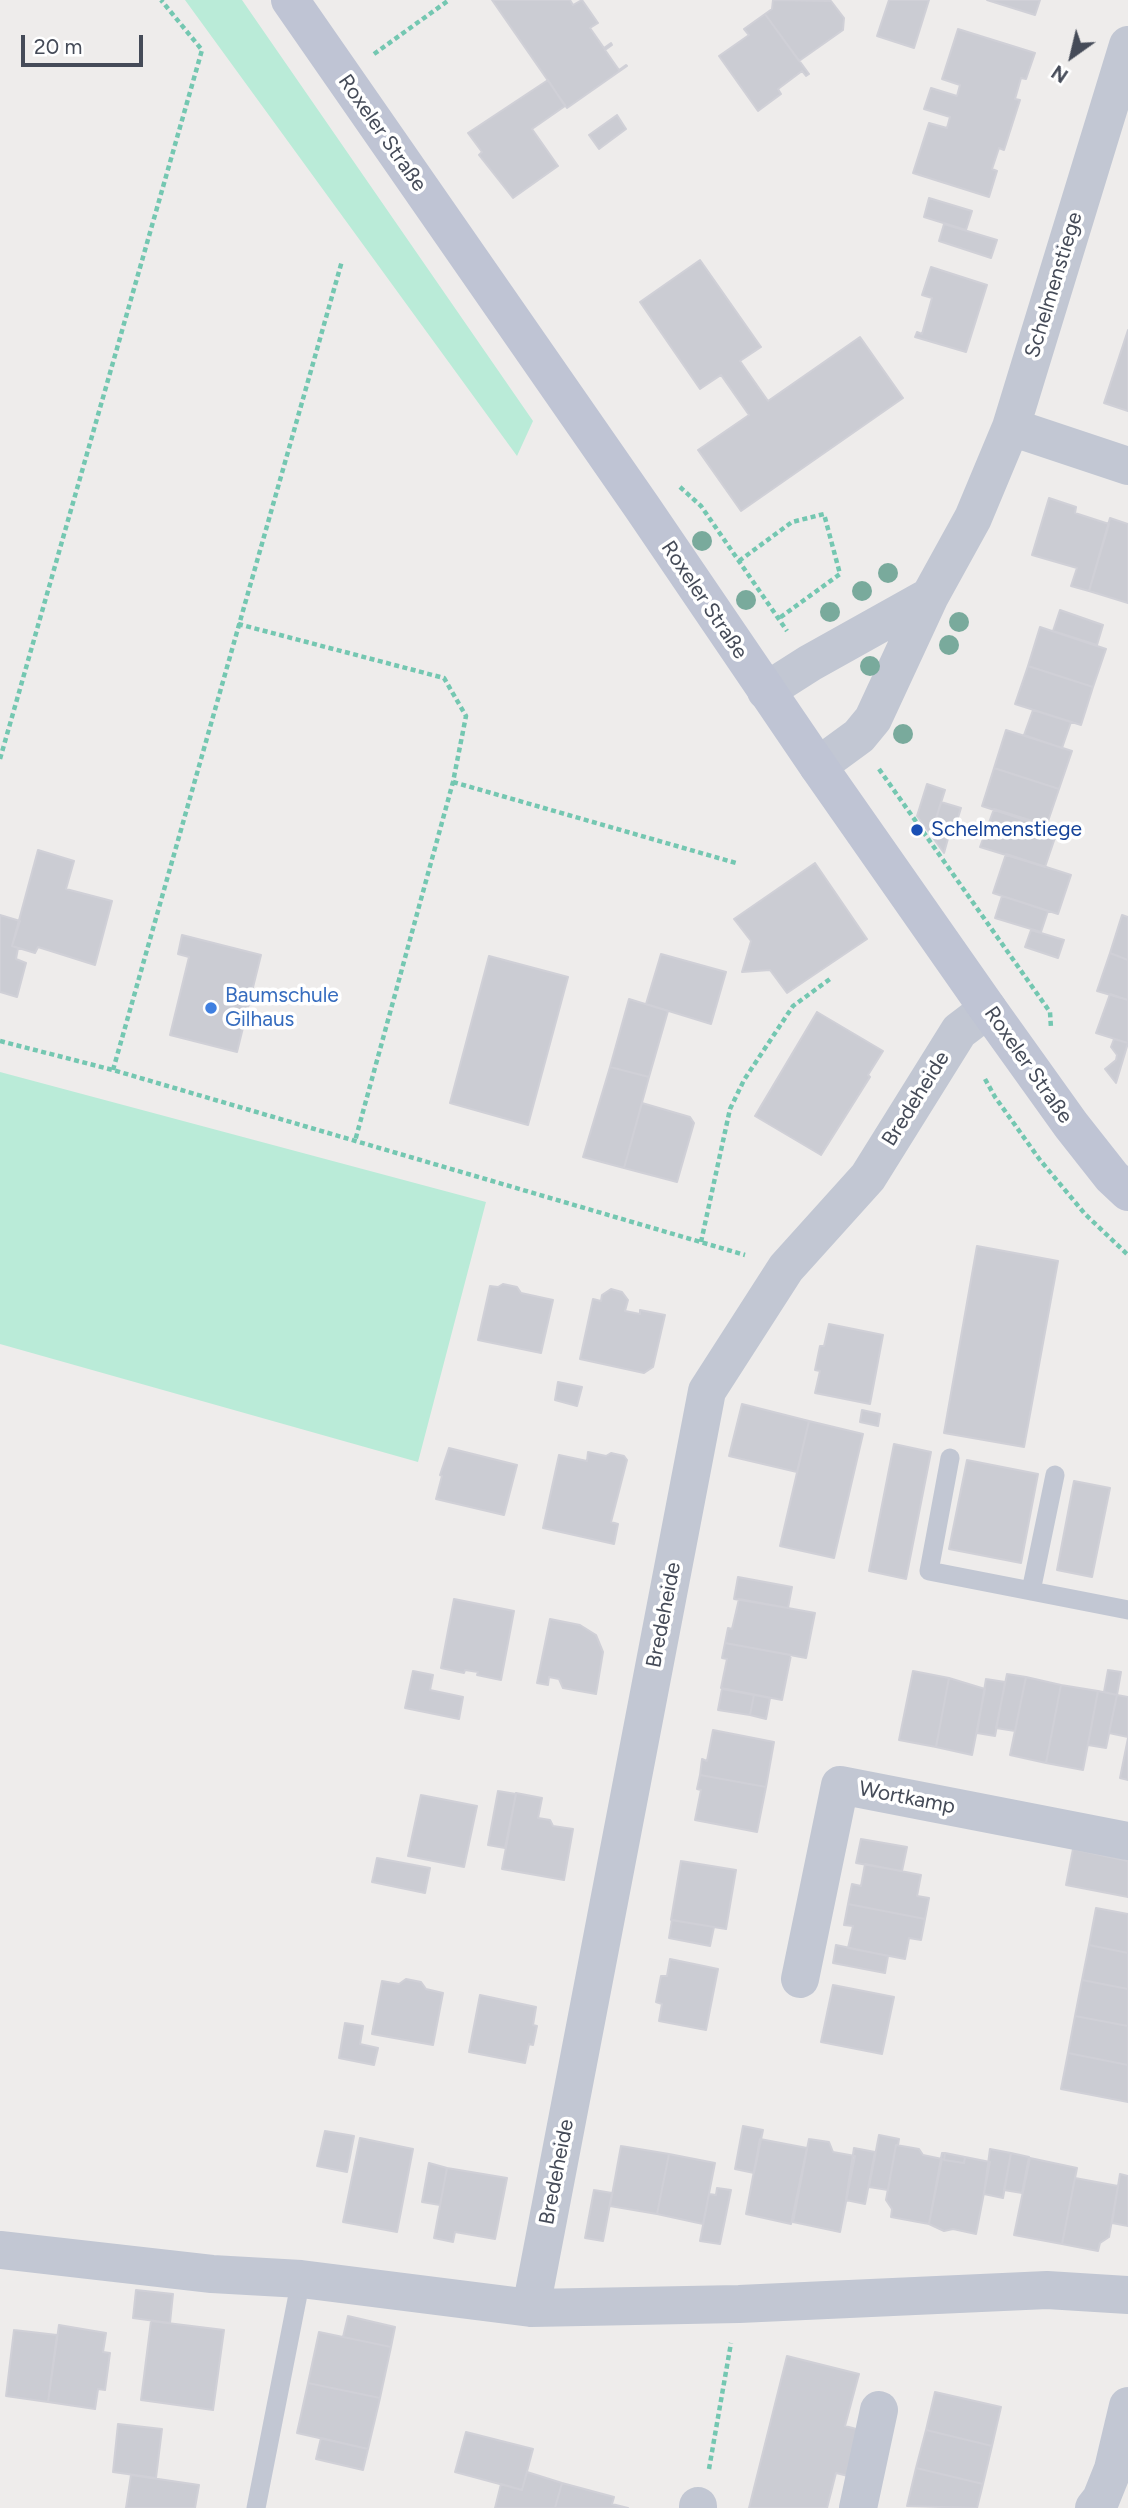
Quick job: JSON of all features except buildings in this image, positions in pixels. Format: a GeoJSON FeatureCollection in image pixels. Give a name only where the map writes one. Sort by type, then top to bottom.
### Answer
{"type":"FeatureCollection","features":[{"type":"Feature","properties":{"kind":"main road","name":"Roxeler Straße"},"geometry":{"type":"LineString","coordinates":[[290,0],[988,1009],[1071,1125],[1112,1177],[1128,1192]]}},
{"type":"Feature","properties":{"kind":"street","name":"Schelmenstiege"},"geometry":{"type":"LineString","coordinates":[[818,766],[859,736],[873,719],[930,596],[973,517],[1011,427],[1128,45]]}},
{"type":"Feature","properties":{"kind":"street"},"geometry":{"type":"LineString","coordinates":[[1011,427],[1128,466]]}},
{"type":"Feature","properties":{"kind":"street"},"geometry":{"type":"LineString","coordinates":[[766,691],[810,663],[930,596]]}},
{"type":"Feature","properties":{"kind":"street","name":"Bredeheide"},"geometry":{"type":"LineString","coordinates":[[531,2308],[707,1391],[786,1268],[868,1177],[959,1031],[988,1009]]}},
{"type":"Feature","properties":{"kind":"street","name":"Wortkamp"},"geometry":{"type":"LineString","coordinates":[[800,1979],[840,1785],[1128,1841]]}},
{"type":"Feature","properties":{"kind":"street"},"geometry":{"type":"LineString","coordinates":[[0,2250],[212,2274],[301,2279],[531,2308],[738,2304],[1047,2290],[1128,2295]]}},
{"type":"Feature","properties":{"kind":"street"},"geometry":{"type":"LineString","coordinates":[[1094,2508],[1101,2499],[1113,2469],[1128,2406]]}},
{"type":"Feature","properties":{"kind":"street"},"geometry":{"type":"LineString","coordinates":[[858,2508],[878,2410]]}},
{"type":"Feature","properties":{"kind":"lane"},"geometry":{"type":"LineString","coordinates":[[950,1458],[929,1572],[1128,1610]]}},
{"type":"Feature","properties":{"kind":"lane"},"geometry":{"type":"LineString","coordinates":[[1031,1591],[1055,1475]]}},
{"type":"Feature","properties":{"kind":"lane"},"geometry":{"type":"LineString","coordinates":[[256,2508],[301,2279]]}},
{"type":"Feature","properties":{"kind":"path"},"geometry":{"type":"LineString","coordinates":[[0,760],[202,50],[161,0]]}},
{"type":"Feature","properties":{"kind":"path"},"geometry":{"type":"LineString","coordinates":[[368,59],[449,0]]}},
{"type":"Feature","properties":{"kind":"path"},"geometry":{"type":"LineString","coordinates":[[113,1070],[341,261]]}},
{"type":"Feature","properties":{"kind":"path"},"geometry":{"type":"LineString","coordinates":[[739,561],[792,522],[824,514],[840,574],[778,619]]}},
{"type":"Feature","properties":{"kind":"path"},"geometry":{"type":"LineString","coordinates":[[238,625],[444,678],[466,716],[453,782],[355,1141]]}},
{"type":"Feature","properties":{"kind":"path"},"geometry":{"type":"LineString","coordinates":[[859,736],[893,791],[1051,1012],[1051,1031]]}},
{"type":"Feature","properties":{"kind":"path"},"geometry":{"type":"LineString","coordinates":[[453,782],[736,863]]}},
{"type":"Feature","properties":{"kind":"path"},"geometry":{"type":"LineString","coordinates":[[701,1242],[730,1109],[744,1080],[793,1006],[830,979]]}},
{"type":"Feature","properties":{"kind":"path"},"geometry":{"type":"LineString","coordinates":[[0,1041],[113,1070],[786,1268]]}},
{"type":"Feature","properties":{"kind":"path"},"geometry":{"type":"LineString","coordinates":[[698,2507],[705,2493],[738,2304]]}},
{"type":"Feature","properties":{"kind":"green space"},"geometry":{"type":"Polygon","coordinates":[[[185,0],[242,0],[533,421],[517,456],[185,0]]]}},
{"type":"Feature","properties":{"kind":"green space"},"geometry":{"type":"Polygon","coordinates":[[[0,1072],[486,1202],[418,1462],[0,1344],[0,1072]]]}},
{"type":"Feature","properties":{"kind":"place","name":"Schelmenstiege"},"geometry":{"type":"Point","coordinates":[917,830]}},
{"type":"Feature","properties":{"kind":"place","name":"Baumschule Gilhaus"},"geometry":{"type":"Point","coordinates":[211,1008]}}]}
